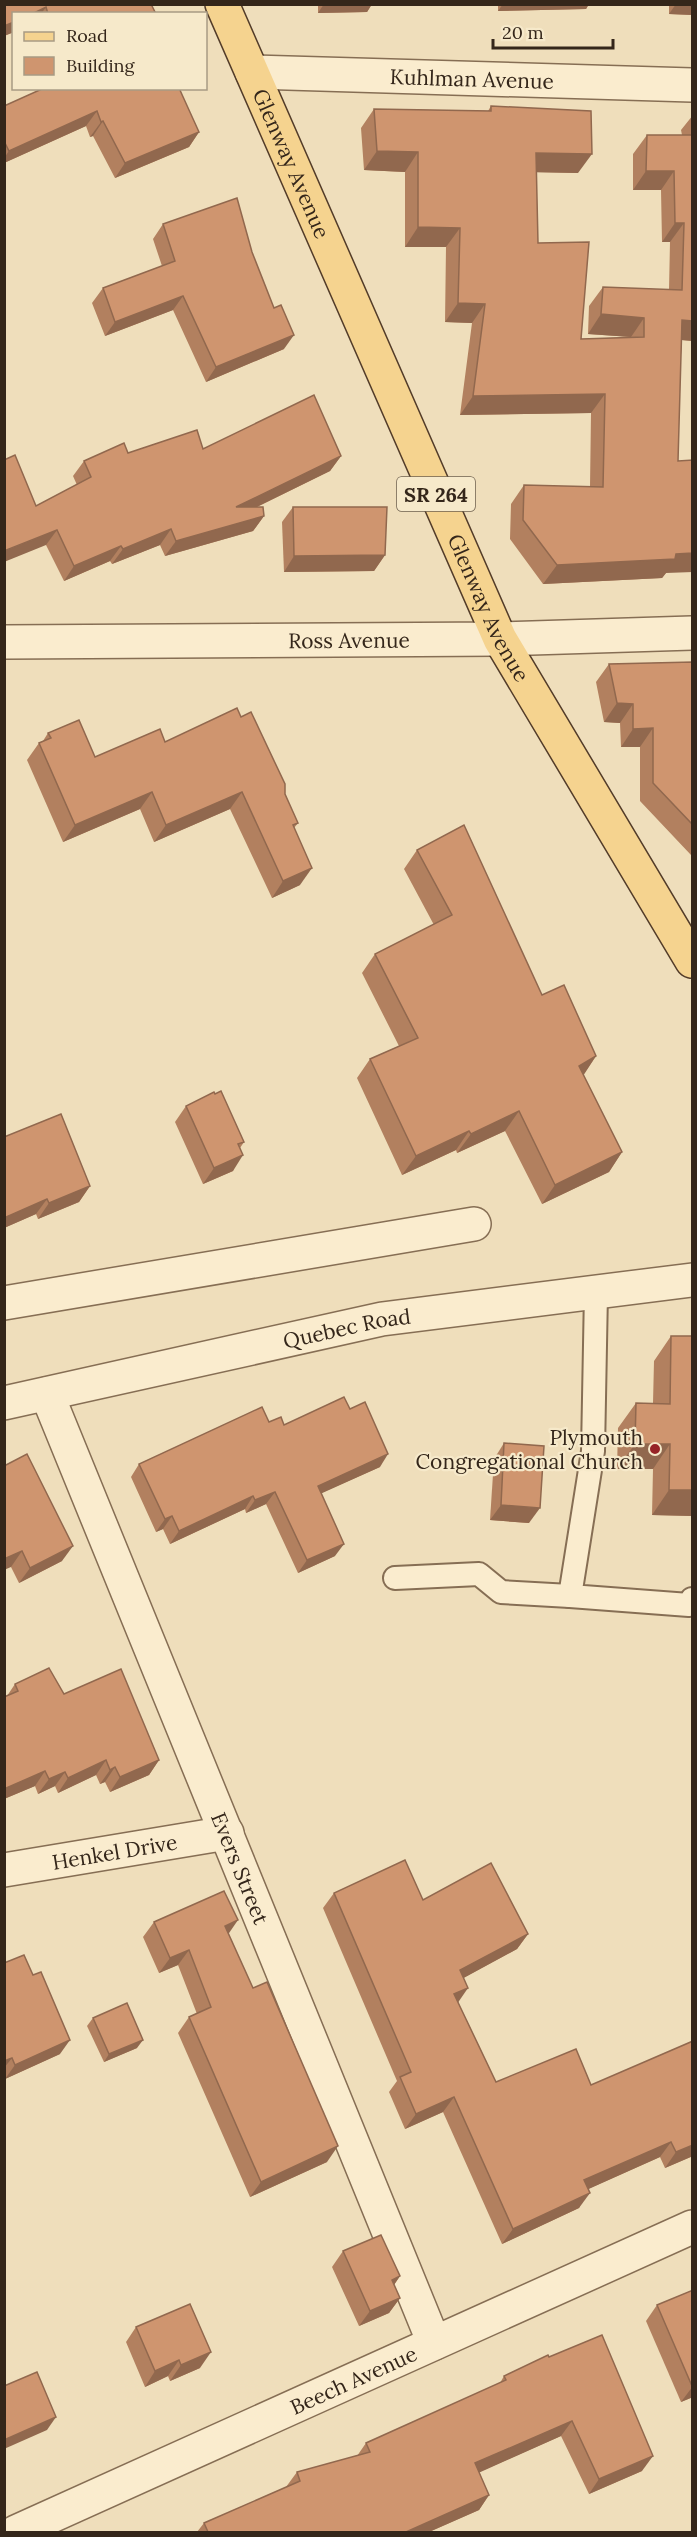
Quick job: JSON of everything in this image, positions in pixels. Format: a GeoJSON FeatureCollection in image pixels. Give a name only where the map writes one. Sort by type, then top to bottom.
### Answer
{"type":"FeatureCollection","features":[{"type":"Feature","properties":{"kind":"main road","name":"Glenway Avenue"},"geometry":{"type":"LineString","coordinates":[[222,4],[500,639],[693,961]]}},
{"type":"Feature","properties":{"kind":"street","name":"Kuhlman Avenue"},"geometry":{"type":"LineString","coordinates":[[252,72],[693,84]]}},
{"type":"Feature","properties":{"kind":"street","name":"Ross Avenue"},"geometry":{"type":"LineString","coordinates":[[4,642],[500,639],[693,633]]}},
{"type":"Feature","properties":{"kind":"street"},"geometry":{"type":"LineString","coordinates":[[4,1303],[474,1224]]}},
{"type":"Feature","properties":{"kind":"street","name":"Quebec Road"},"geometry":{"type":"LineString","coordinates":[[4,1403],[382,1319],[693,1280]]}},
{"type":"Feature","properties":{"kind":"street","name":"Evers Street"},"geometry":{"type":"LineString","coordinates":[[47,1394],[434,2343]]}},
{"type":"Feature","properties":{"kind":"street","name":"Henkel Drive"},"geometry":{"type":"LineString","coordinates":[[4,1870],[227,1833]]}},
{"type":"Feature","properties":{"kind":"street","name":"Beech Avenue"},"geometry":{"type":"LineString","coordinates":[[33,2529],[434,2343],[693,2227]]}},
{"type":"Feature","properties":{"kind":"lane"},"geometry":{"type":"LineString","coordinates":[[570,1596],[593,1451],[596,1292]]}},
{"type":"Feature","properties":{"kind":"lane"},"geometry":{"type":"LineString","coordinates":[[395,1578],[479,1574],[501,1592],[689,1605],[693,1599]]}},
{"type":"Feature","properties":{"kind":"building"},"geometry":{"type":"Polygon","coordinates":[[[4,4],[151,4],[155,12],[47,12],[46,7],[36,12],[12,12],[12,23],[4,26],[4,4]]]}},
{"type":"Feature","properties":{"kind":"building"},"geometry":{"type":"Polygon","coordinates":[[[40,90],[180,90],[199,132],[125,163],[97,111],[9,151],[4,141],[4,106],[40,90]]]}},
{"type":"Feature","properties":{"kind":"building"},"geometry":{"type":"Polygon","coordinates":[[[491,106],[591,111],[592,154],[536,153],[538,243],[589,242],[581,339],[644,337],[644,318],[601,314],[603,287],[682,290],[684,223],[675,223],[674,171],[646,171],[647,135],[693,135],[693,321],[682,320],[678,461],[693,460],[693,553],[676,554],[675,559],[557,565],[523,520],[524,485],[603,487],[605,394],[473,396],[485,304],[458,303],[460,228],[418,227],[418,152],[377,151],[374,109],[491,111],[491,106]]]}},
{"type":"Feature","properties":{"kind":"building"},"geometry":{"type":"Polygon","coordinates":[[[237,198],[252,252],[274,308],[281,305],[294,335],[216,367],[183,296],[115,322],[103,288],[175,261],[163,224],[237,198]]]}},
{"type":"Feature","properties":{"kind":"building"},"geometry":{"type":"Polygon","coordinates":[[[314,395],[341,456],[236,507],[263,507],[264,516],[176,541],[171,529],[123,549],[121,546],[74,566],[57,530],[4,551],[4,460],[15,455],[36,506],[91,477],[84,461],[124,443],[128,453],[197,430],[203,449],[314,395]]]}},
{"type":"Feature","properties":{"kind":"building"},"geometry":{"type":"Polygon","coordinates":[[[293,507],[387,507],[385,555],[294,556],[293,507]]]}},
{"type":"Feature","properties":{"kind":"building"},"geometry":{"type":"Polygon","coordinates":[[[693,662],[693,825],[653,783],[653,728],[633,729],[633,704],[617,703],[609,664],[693,662]]]}},
{"type":"Feature","properties":{"kind":"building"},"geometry":{"type":"Polygon","coordinates":[[[237,708],[241,717],[251,712],[285,784],[285,794],[298,823],[293,825],[312,868],[283,881],[242,792],[166,825],[152,792],[75,825],[39,743],[51,738],[48,733],[79,720],[95,757],[160,729],[165,742],[237,708]]]}},
{"type":"Feature","properties":{"kind":"building"},"geometry":{"type":"Polygon","coordinates":[[[464,825],[542,995],[564,985],[596,1056],[579,1066],[622,1152],[555,1185],[519,1111],[471,1134],[469,1131],[416,1156],[370,1059],[418,1038],[375,954],[452,915],[417,850],[464,825]]]}},
{"type":"Feature","properties":{"kind":"building"},"geometry":{"type":"Polygon","coordinates":[[[221,1091],[244,1142],[238,1144],[243,1155],[214,1168],[186,1106],[214,1092],[215,1094],[221,1091]]]}},
{"type":"Feature","properties":{"kind":"building"},"geometry":{"type":"Polygon","coordinates":[[[61,1114],[90,1186],[49,1203],[47,1199],[4,1218],[4,1137],[61,1114]]]}},
{"type":"Feature","properties":{"kind":"building"},"geometry":{"type":"Polygon","coordinates":[[[671,1336],[693,1336],[693,1490],[669,1490],[670,1444],[635,1444],[636,1403],[670,1404],[671,1336]]]}},
{"type":"Feature","properties":{"kind":"building"},"geometry":{"type":"Polygon","coordinates":[[[344,1397],[350,1409],[365,1402],[388,1454],[318,1486],[344,1544],[307,1560],[275,1492],[255,1500],[253,1496],[179,1531],[172,1516],[165,1519],[139,1464],[262,1407],[269,1422],[281,1417],[284,1425],[344,1397]]]}},
{"type":"Feature","properties":{"kind":"building"},"geometry":{"type":"Polygon","coordinates":[[[504,1443],[544,1446],[540,1508],[501,1505],[504,1443]]]}},
{"type":"Feature","properties":{"kind":"building"},"geometry":{"type":"Polygon","coordinates":[[[27,1454],[73,1546],[30,1568],[22,1551],[4,1559],[4,1466],[27,1454]]]}},
{"type":"Feature","properties":{"kind":"building"},"geometry":{"type":"Polygon","coordinates":[[[49,1668],[64,1694],[121,1669],[159,1760],[120,1777],[115,1767],[110,1770],[106,1760],[68,1778],[65,1772],[49,1779],[45,1771],[4,1789],[4,1697],[18,1691],[15,1684],[49,1668]]]}},
{"type":"Feature","properties":{"kind":"building"},"geometry":{"type":"Polygon","coordinates":[[[405,1860],[423,1900],[491,1863],[528,1934],[460,1970],[468,1988],[454,1994],[496,2082],[576,2049],[591,2085],[693,2041],[693,2145],[676,2152],[671,2142],[584,2180],[590,2193],[513,2229],[454,2097],[416,2114],[400,2077],[411,2072],[334,1893],[405,1860]]]}},
{"type":"Feature","properties":{"kind":"building"},"geometry":{"type":"Polygon","coordinates":[[[224,1891],[238,1920],[225,1926],[253,1988],[267,1982],[338,2146],[261,2182],[189,2017],[211,2007],[189,1950],[170,1958],[154,1922],[224,1891]]]}},
{"type":"Feature","properties":{"kind":"building"},"geometry":{"type":"Polygon","coordinates":[[[24,1955],[33,1975],[41,1972],[70,2040],[15,2065],[12,2058],[4,2061],[4,1963],[24,1955]]]}},
{"type":"Feature","properties":{"kind":"building"},"geometry":{"type":"Polygon","coordinates":[[[127,2003],[143,2040],[109,2054],[93,2018],[127,2003]]]}},
{"type":"Feature","properties":{"kind":"building"},"geometry":{"type":"Polygon","coordinates":[[[381,2235],[400,2276],[392,2280],[400,2298],[370,2311],[343,2251],[381,2235]]]}},
{"type":"Feature","properties":{"kind":"building"},"geometry":{"type":"Polygon","coordinates":[[[693,2290],[693,2386],[692,2386],[657,2305],[693,2290]]]}},
{"type":"Feature","properties":{"kind":"building"},"geometry":{"type":"Polygon","coordinates":[[[190,2304],[211,2352],[181,2365],[179,2360],[155,2371],[136,2327],[190,2304]]]}},
{"type":"Feature","properties":{"kind":"building"},"geometry":{"type":"Polygon","coordinates":[[[602,2335],[653,2456],[599,2479],[572,2421],[475,2463],[489,2495],[406,2532],[208,2532],[204,2523],[300,2481],[297,2472],[370,2452],[366,2443],[506,2380],[504,2376],[548,2355],[549,2357],[602,2335]]]}},
{"type":"Feature","properties":{"kind":"building"},"geometry":{"type":"Polygon","coordinates":[[[37,2372],[56,2417],[4,2440],[4,2386],[37,2372]]]}},
{"type":"Feature","properties":{"kind":"place","name":"Plymouth Congregational Church"},"geometry":{"type":"Point","coordinates":[655,1449]}}]}
